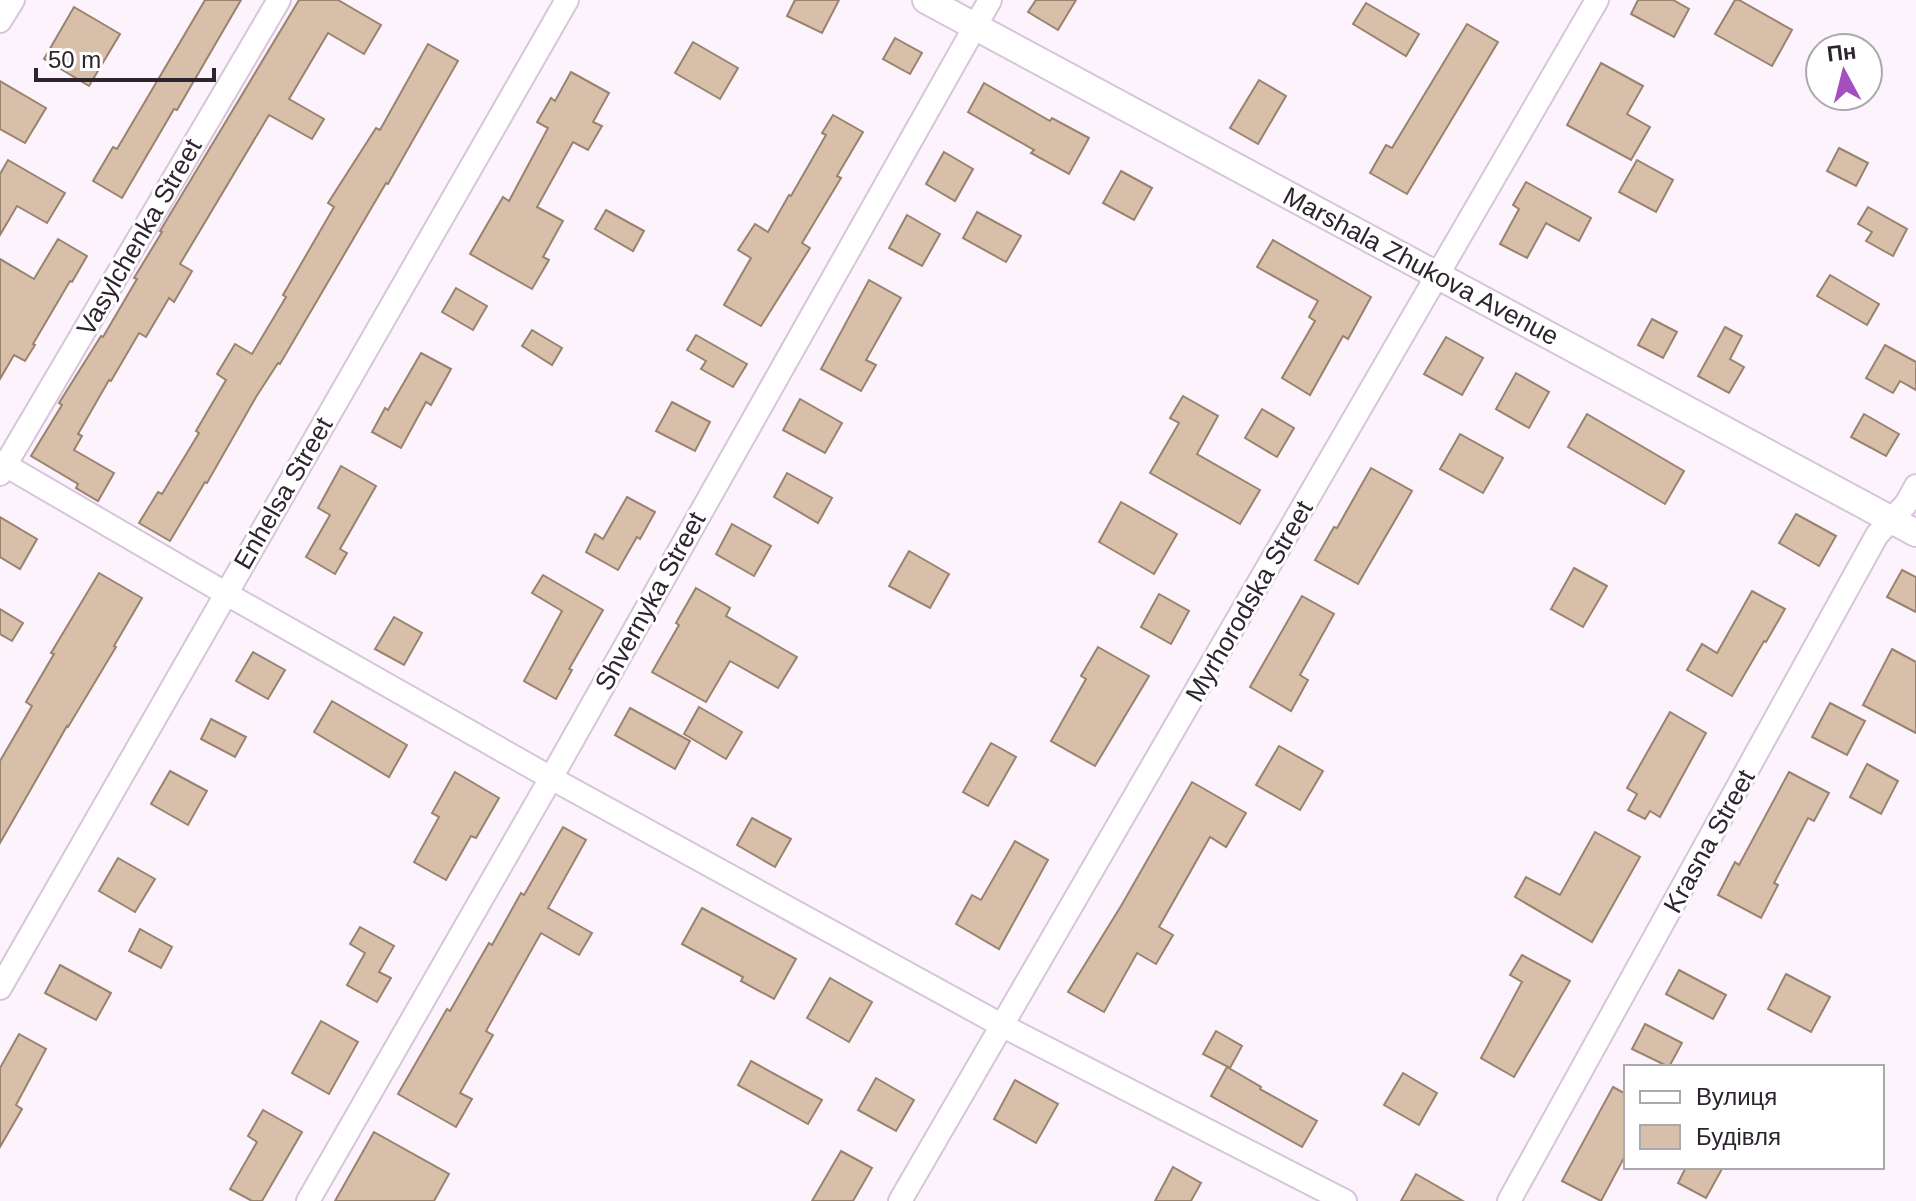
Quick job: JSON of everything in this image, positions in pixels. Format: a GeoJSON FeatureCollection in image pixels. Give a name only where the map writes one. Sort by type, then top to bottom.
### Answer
{"type":"FeatureCollection","features":[{"type":"Feature","properties":{"kind":"street"},"geometry":{"type":"LineString","coordinates":[[0,21],[13,0]]}},
{"type":"Feature","properties":{"kind":"street","name":"Vasylchenka Street"},"geometry":{"type":"LineString","coordinates":[[2,467],[279,0]]}},
{"type":"Feature","properties":{"kind":"street","name":"Enhelsa Street"},"geometry":{"type":"LineString","coordinates":[[0,988],[567,0]]}},
{"type":"Feature","properties":{"kind":"street","name":"Marshala Zhukova Avenue"},"geometry":{"type":"LineString","coordinates":[[926,0],[1916,533]]}},
{"type":"Feature","properties":{"kind":"street","name":"Shvernyka Street"},"geometry":{"type":"LineString","coordinates":[[308,1201],[551,778],[990,0]]}},
{"type":"Feature","properties":{"kind":"street","name":"Myrhorodska Street"},"geometry":{"type":"LineString","coordinates":[[900,1201],[1597,0]]}},
{"type":"Feature","properties":{"kind":"street"},"geometry":{"type":"LineString","coordinates":[[2,467],[551,778],[1001,1025],[1345,1201]]}},
{"type":"Feature","properties":{"kind":"street","name":"Krasna Street"},"geometry":{"type":"LineString","coordinates":[[1509,1201],[1877,535],[1906,504],[1916,486]]}},
{"type":"Feature","properties":{"kind":"building"},"geometry":{"type":"Polygon","coordinates":[[[205,0],[241,0],[122,198],[93,181],[113,147],[117,149],[205,0]]]}},
{"type":"Feature","properties":{"kind":"building"},"geometry":{"type":"Polygon","coordinates":[[[299,0],[338,0],[381,25],[364,54],[328,33],[289,99],[324,119],[312,139],[269,115],[180,264],[192,271],[174,302],[169,298],[146,337],[139,333],[109,380],[78,434],[82,436],[74,450],[114,473],[98,501],[76,488],[78,484],[31,456],[62,405],[59,403],[137,279],[134,278],[160,231],[299,0]]]}},
{"type":"Feature","properties":{"kind":"building"},"geometry":{"type":"Polygon","coordinates":[[[795,0],[839,0],[822,33],[787,16],[795,0]]]}},
{"type":"Feature","properties":{"kind":"building"},"geometry":{"type":"Polygon","coordinates":[[[1036,0],[1076,0],[1058,30],[1028,12],[1036,0]]]}},
{"type":"Feature","properties":{"kind":"building"},"geometry":{"type":"Polygon","coordinates":[[[1638,0],[1673,0],[1689,9],[1674,37],[1631,14],[1638,0]]]}},
{"type":"Feature","properties":{"kind":"building"},"geometry":{"type":"Polygon","coordinates":[[[1735,0],[1792,30],[1772,66],[1715,34],[1735,0]]]}},
{"type":"Feature","properties":{"kind":"building"},"geometry":{"type":"Polygon","coordinates":[[[1366,3],[1419,34],[1406,56],[1353,24],[1366,3]]]}},
{"type":"Feature","properties":{"kind":"building"},"geometry":{"type":"Polygon","coordinates":[[[74,7],[120,34],[89,86],[44,59],[74,7]]]}},
{"type":"Feature","properties":{"kind":"building"},"geometry":{"type":"Polygon","coordinates":[[[1467,24],[1498,42],[1407,194],[1370,173],[1386,145],[1392,148],[1467,24]]]}},
{"type":"Feature","properties":{"kind":"building"},"geometry":{"type":"Polygon","coordinates":[[[895,38],[922,53],[910,74],[883,59],[895,38]]]}},
{"type":"Feature","properties":{"kind":"building"},"geometry":{"type":"Polygon","coordinates":[[[693,42],[738,68],[720,99],[675,73],[693,42]]]}},
{"type":"Feature","properties":{"kind":"building"},"geometry":{"type":"Polygon","coordinates":[[[428,44],[458,61],[280,364],[256,397],[170,541],[139,523],[158,492],[162,494],[199,433],[196,431],[226,380],[217,374],[235,344],[252,354],[334,207],[328,203],[376,128],[380,130],[428,44]]]}},
{"type":"Feature","properties":{"kind":"building"},"geometry":{"type":"Polygon","coordinates":[[[1601,63],[1643,86],[1627,114],[1650,127],[1631,160],[1567,125],[1601,63]]]}},
{"type":"Feature","properties":{"kind":"building"},"geometry":{"type":"Polygon","coordinates":[[[571,72],[609,93],[593,122],[602,126],[588,150],[573,142],[537,207],[563,221],[543,257],[549,260],[532,289],[470,254],[503,197],[509,201],[548,128],[537,122],[551,98],[555,101],[571,72]]]}},
{"type":"Feature","properties":{"kind":"building"},"geometry":{"type":"Polygon","coordinates":[[[1259,80],[1286,96],[1258,144],[1230,128],[1259,80]]]}},
{"type":"Feature","properties":{"kind":"building"},"geometry":{"type":"Polygon","coordinates":[[[0,81],[46,108],[25,143],[0,129],[0,81]]]}},
{"type":"Feature","properties":{"kind":"building"},"geometry":{"type":"Polygon","coordinates":[[[984,83],[1050,121],[1052,118],[1089,138],[1069,174],[968,112],[984,83]]]}},
{"type":"Feature","properties":{"kind":"building"},"geometry":{"type":"Polygon","coordinates":[[[833,115],[863,132],[837,176],[841,178],[802,243],[810,248],[761,326],[724,305],[751,258],[738,250],[755,224],[768,232],[826,135],[822,133],[833,115]]]}},
{"type":"Feature","properties":{"kind":"building"},"geometry":{"type":"Polygon","coordinates":[[[1839,148],[1868,163],[1856,186],[1827,171],[1839,148]]]}},
{"type":"Feature","properties":{"kind":"building"},"geometry":{"type":"Polygon","coordinates":[[[944,152],[973,169],[955,201],[926,184],[944,152]]]}},
{"type":"Feature","properties":{"kind":"building"},"geometry":{"type":"Polygon","coordinates":[[[8,160],[65,193],[47,223],[17,206],[0,235],[0,174],[8,160]]]}},
{"type":"Feature","properties":{"kind":"building"},"geometry":{"type":"Polygon","coordinates":[[[1637,160],[1673,180],[1656,212],[1619,192],[1637,160]]]}},
{"type":"Feature","properties":{"kind":"building"},"geometry":{"type":"Polygon","coordinates":[[[1121,171],[1152,188],[1134,220],[1103,203],[1121,171]]]}},
{"type":"Feature","properties":{"kind":"building"},"geometry":{"type":"Polygon","coordinates":[[[1526,182],[1591,218],[1579,241],[1546,223],[1527,258],[1500,244],[1519,209],[1513,205],[1526,182]]]}},
{"type":"Feature","properties":{"kind":"building"},"geometry":{"type":"Polygon","coordinates":[[[1868,207],[1907,229],[1893,256],[1866,241],[1872,232],[1858,224],[1868,207]]]}},
{"type":"Feature","properties":{"kind":"building"},"geometry":{"type":"Polygon","coordinates":[[[606,210],[644,231],[633,251],[595,229],[606,210]]]}},
{"type":"Feature","properties":{"kind":"building"},"geometry":{"type":"Polygon","coordinates":[[[977,212],[1021,236],[1006,262],[963,238],[977,212]]]}},
{"type":"Feature","properties":{"kind":"building"},"geometry":{"type":"Polygon","coordinates":[[[907,215],[940,234],[922,266],[889,248],[907,215]]]}},
{"type":"Feature","properties":{"kind":"building"},"geometry":{"type":"Polygon","coordinates":[[[58,239],[87,256],[25,361],[14,355],[0,379],[0,259],[34,279],[58,239]]]}},
{"type":"Feature","properties":{"kind":"building"},"geometry":{"type":"Polygon","coordinates":[[[1273,240],[1371,297],[1348,339],[1343,336],[1310,395],[1282,378],[1315,321],[1309,317],[1318,301],[1257,267],[1273,240]]]}},
{"type":"Feature","properties":{"kind":"building"},"geometry":{"type":"Polygon","coordinates":[[[1830,275],[1879,304],[1867,325],[1817,296],[1830,275]]]}},
{"type":"Feature","properties":{"kind":"building"},"geometry":{"type":"Polygon","coordinates":[[[869,280],[901,298],[866,360],[876,365],[861,391],[821,369],[869,280]]]}},
{"type":"Feature","properties":{"kind":"building"},"geometry":{"type":"Polygon","coordinates":[[[456,288],[487,306],[473,330],[442,312],[456,288]]]}},
{"type":"Feature","properties":{"kind":"building"},"geometry":{"type":"Polygon","coordinates":[[[1652,319],[1677,332],[1663,358],[1638,345],[1652,319]]]}},
{"type":"Feature","properties":{"kind":"building"},"geometry":{"type":"Polygon","coordinates":[[[1725,327],[1742,336],[1730,359],[1744,367],[1729,393],[1698,376],[1725,327]]]}},
{"type":"Feature","properties":{"kind":"building"},"geometry":{"type":"Polygon","coordinates":[[[532,330],[562,348],[552,365],[522,346],[532,330]]]}},
{"type":"Feature","properties":{"kind":"building"},"geometry":{"type":"Polygon","coordinates":[[[696,335],[747,364],[733,387],[701,369],[706,361],[687,350],[696,335]]]}},
{"type":"Feature","properties":{"kind":"building"},"geometry":{"type":"Polygon","coordinates":[[[1446,337],[1483,358],[1462,395],[1424,374],[1446,337]]]}},
{"type":"Feature","properties":{"kind":"building"},"geometry":{"type":"Polygon","coordinates":[[[1885,345],[1916,362],[1916,390],[1900,381],[1893,393],[1866,378],[1885,345]]]}},
{"type":"Feature","properties":{"kind":"building"},"geometry":{"type":"Polygon","coordinates":[[[421,353],[451,369],[431,405],[426,402],[401,448],[372,432],[421,353]]]}},
{"type":"Feature","properties":{"kind":"building"},"geometry":{"type":"Polygon","coordinates":[[[1516,373],[1549,392],[1529,428],[1496,409],[1516,373]]]}},
{"type":"Feature","properties":{"kind":"building"},"geometry":{"type":"Polygon","coordinates":[[[1183,396],[1218,416],[1197,454],[1260,490],[1240,524],[1150,473],[1179,423],[1170,418],[1183,396]]]}},
{"type":"Feature","properties":{"kind":"building"},"geometry":{"type":"Polygon","coordinates":[[[800,399],[842,423],[825,453],[783,430],[800,399]]]}},
{"type":"Feature","properties":{"kind":"building"},"geometry":{"type":"Polygon","coordinates":[[[672,402],[710,422],[695,451],[656,431],[672,402]]]}},
{"type":"Feature","properties":{"kind":"building"},"geometry":{"type":"Polygon","coordinates":[[[1262,409],[1294,428],[1277,457],[1245,438],[1262,409]]]}},
{"type":"Feature","properties":{"kind":"building"},"geometry":{"type":"Polygon","coordinates":[[[1587,414],[1684,471],[1665,504],[1568,447],[1587,414]]]}},
{"type":"Feature","properties":{"kind":"building"},"geometry":{"type":"Polygon","coordinates":[[[1864,414],[1899,434],[1886,456],[1851,437],[1864,414]]]}},
{"type":"Feature","properties":{"kind":"building"},"geometry":{"type":"Polygon","coordinates":[[[1460,434],[1503,458],[1483,493],[1440,469],[1460,434]]]}},
{"type":"Feature","properties":{"kind":"building"},"geometry":{"type":"Polygon","coordinates":[[[341,466],[376,486],[340,549],[347,553],[335,574],[306,557],[330,515],[318,508],[341,466]]]}},
{"type":"Feature","properties":{"kind":"building"},"geometry":{"type":"Polygon","coordinates":[[[1371,468],[1412,491],[1358,584],[1315,560],[1371,468]]]}},
{"type":"Feature","properties":{"kind":"building"},"geometry":{"type":"Polygon","coordinates":[[[787,473],[832,498],[818,523],[774,497],[787,473]]]}},
{"type":"Feature","properties":{"kind":"building"},"geometry":{"type":"Polygon","coordinates":[[[627,497],[655,512],[618,570],[586,552],[595,534],[603,539],[627,497]]]}},
{"type":"Feature","properties":{"kind":"building"},"geometry":{"type":"Polygon","coordinates":[[[1121,502],[1177,534],[1154,574],[1099,542],[1121,502]]]}},
{"type":"Feature","properties":{"kind":"building"},"geometry":{"type":"Polygon","coordinates":[[[1796,514],[1836,536],[1819,566],[1779,543],[1796,514]]]}},
{"type":"Feature","properties":{"kind":"building"},"geometry":{"type":"Polygon","coordinates":[[[0,517],[37,539],[20,569],[0,557],[0,517]]]}},
{"type":"Feature","properties":{"kind":"building"},"geometry":{"type":"Polygon","coordinates":[[[732,524],[771,546],[754,576],[716,554],[732,524]]]}},
{"type":"Feature","properties":{"kind":"building"},"geometry":{"type":"Polygon","coordinates":[[[909,551],[949,574],[930,608],[889,586],[909,551]]]}},
{"type":"Feature","properties":{"kind":"building"},"geometry":{"type":"Polygon","coordinates":[[[1574,568],[1607,586],[1583,627],[1551,609],[1574,568]]]}},
{"type":"Feature","properties":{"kind":"building"},"geometry":{"type":"Polygon","coordinates":[[[1902,570],[1916,577],[1916,612],[1887,597],[1902,570]]]}},
{"type":"Feature","properties":{"kind":"building"},"geometry":{"type":"Polygon","coordinates":[[[99,573],[142,598],[0,843],[0,761],[32,706],[26,702],[54,654],[51,653],[99,573]]]}},
{"type":"Feature","properties":{"kind":"building"},"geometry":{"type":"Polygon","coordinates":[[[543,575],[603,610],[569,669],[572,670],[556,699],[524,681],[562,611],[532,593],[543,575]]]}},
{"type":"Feature","properties":{"kind":"building"},"geometry":{"type":"Polygon","coordinates":[[[696,588],[730,608],[726,616],[797,657],[778,688],[730,661],[706,702],[652,672],[696,588]]]}},
{"type":"Feature","properties":{"kind":"building"},"geometry":{"type":"Polygon","coordinates":[[[1752,591],[1785,609],[1732,696],[1687,670],[1702,644],[1717,653],[1752,591]]]}},
{"type":"Feature","properties":{"kind":"building"},"geometry":{"type":"Polygon","coordinates":[[[1159,594],[1189,611],[1171,644],[1141,627],[1159,594]]]}},
{"type":"Feature","properties":{"kind":"building"},"geometry":{"type":"Polygon","coordinates":[[[1302,596],[1334,614],[1300,675],[1308,680],[1291,711],[1250,687],[1302,596]]]}},
{"type":"Feature","properties":{"kind":"building"},"geometry":{"type":"Polygon","coordinates":[[[0,609],[23,623],[12,641],[0,634],[0,609]]]}},
{"type":"Feature","properties":{"kind":"building"},"geometry":{"type":"Polygon","coordinates":[[[394,617],[422,633],[404,665],[375,649],[394,617]]]}},
{"type":"Feature","properties":{"kind":"building"},"geometry":{"type":"Polygon","coordinates":[[[1098,647],[1149,676],[1095,766],[1051,741],[1086,679],[1081,676],[1098,647]]]}},
{"type":"Feature","properties":{"kind":"building"},"geometry":{"type":"Polygon","coordinates":[[[1892,649],[1916,662],[1916,733],[1863,705],[1892,649]]]}},
{"type":"Feature","properties":{"kind":"building"},"geometry":{"type":"Polygon","coordinates":[[[253,652],[285,670],[268,699],[236,681],[253,652]]]}},
{"type":"Feature","properties":{"kind":"building"},"geometry":{"type":"Polygon","coordinates":[[[332,701],[407,745],[389,777],[314,732],[332,701]]]}},
{"type":"Feature","properties":{"kind":"building"},"geometry":{"type":"Polygon","coordinates":[[[1830,703],[1865,721],[1847,755],[1812,737],[1830,703]]]}},
{"type":"Feature","properties":{"kind":"building"},"geometry":{"type":"Polygon","coordinates":[[[699,707],[742,732],[726,759],[684,734],[699,707]]]}},
{"type":"Feature","properties":{"kind":"building"},"geometry":{"type":"Polygon","coordinates":[[[630,708],[690,741],[675,769],[615,735],[630,708]]]}},
{"type":"Feature","properties":{"kind":"building"},"geometry":{"type":"Polygon","coordinates":[[[1670,712],[1706,733],[1660,817],[1650,811],[1645,819],[1628,810],[1637,794],[1627,788],[1670,712]]]}},
{"type":"Feature","properties":{"kind":"building"},"geometry":{"type":"Polygon","coordinates":[[[211,719],[246,737],[235,757],[201,739],[211,719]]]}},
{"type":"Feature","properties":{"kind":"building"},"geometry":{"type":"Polygon","coordinates":[[[991,743],[1016,757],[988,806],[963,792],[991,743]]]}},
{"type":"Feature","properties":{"kind":"building"},"geometry":{"type":"Polygon","coordinates":[[[1279,746],[1323,771],[1300,810],[1256,785],[1279,746]]]}},
{"type":"Feature","properties":{"kind":"building"},"geometry":{"type":"Polygon","coordinates":[[[1867,764],[1898,781],[1881,814],[1850,797],[1867,764]]]}},
{"type":"Feature","properties":{"kind":"building"},"geometry":{"type":"Polygon","coordinates":[[[170,771],[207,791],[188,825],[151,804],[170,771]]]}},
{"type":"Feature","properties":{"kind":"building"},"geometry":{"type":"Polygon","coordinates":[[[455,772],[499,798],[476,838],[471,836],[446,880],[414,862],[439,817],[432,813],[455,772]]]}},
{"type":"Feature","properties":{"kind":"building"},"geometry":{"type":"Polygon","coordinates":[[[1789,772],[1829,793],[1814,821],[1808,818],[1774,883],[1778,885],[1761,918],[1718,895],[1735,862],[1739,865],[1789,772]]]}},
{"type":"Feature","properties":{"kind":"building"},"geometry":{"type":"Polygon","coordinates":[[[1192,782],[1246,813],[1226,847],[1210,837],[1159,927],[1173,935],[1156,964],[1137,953],[1104,1012],[1068,992],[1192,782]]]}},
{"type":"Feature","properties":{"kind":"building"},"geometry":{"type":"Polygon","coordinates":[[[752,818],[791,839],[775,867],[737,845],[752,818]]]}},
{"type":"Feature","properties":{"kind":"building"},"geometry":{"type":"Polygon","coordinates":[[[563,827],[586,840],[548,908],[592,933],[579,955],[541,933],[486,1031],[493,1035],[460,1093],[472,1099],[456,1127],[398,1094],[447,1009],[450,1011],[521,893],[524,895],[563,827]]]}},
{"type":"Feature","properties":{"kind":"building"},"geometry":{"type":"Polygon","coordinates":[[[1595,832],[1640,857],[1592,942],[1515,897],[1526,877],[1560,895],[1595,832]]]}},
{"type":"Feature","properties":{"kind":"building"},"geometry":{"type":"Polygon","coordinates":[[[1015,841],[1048,860],[999,949],[956,924],[972,895],[981,900],[1015,841]]]}},
{"type":"Feature","properties":{"kind":"building"},"geometry":{"type":"Polygon","coordinates":[[[118,858],[155,879],[135,912],[99,891],[118,858]]]}},
{"type":"Feature","properties":{"kind":"building"},"geometry":{"type":"Polygon","coordinates":[[[702,908],[796,959],[774,999],[741,981],[743,977],[682,944],[702,908]]]}},
{"type":"Feature","properties":{"kind":"building"},"geometry":{"type":"Polygon","coordinates":[[[360,927],[394,946],[379,972],[391,978],[377,1002],[347,985],[365,953],[350,944],[360,927]]]}},
{"type":"Feature","properties":{"kind":"building"},"geometry":{"type":"Polygon","coordinates":[[[140,929],[172,947],[161,968],[129,951],[140,929]]]}},
{"type":"Feature","properties":{"kind":"building"},"geometry":{"type":"Polygon","coordinates":[[[1522,955],[1570,981],[1514,1077],[1481,1058],[1522,982],[1510,975],[1522,955]]]}},
{"type":"Feature","properties":{"kind":"building"},"geometry":{"type":"Polygon","coordinates":[[[60,965],[111,993],[96,1020],[45,993],[60,965]]]}},
{"type":"Feature","properties":{"kind":"building"},"geometry":{"type":"Polygon","coordinates":[[[1679,970],[1726,995],[1713,1019],[1666,994],[1679,970]]]}},
{"type":"Feature","properties":{"kind":"building"},"geometry":{"type":"Polygon","coordinates":[[[1786,974],[1830,997],[1811,1032],[1768,1009],[1786,974]]]}},
{"type":"Feature","properties":{"kind":"building"},"geometry":{"type":"Polygon","coordinates":[[[830,978],[872,1002],[849,1042],[807,1018],[830,978]]]}},
{"type":"Feature","properties":{"kind":"building"},"geometry":{"type":"Polygon","coordinates":[[[321,1021],[358,1042],[329,1094],[292,1073],[321,1021]]]}},
{"type":"Feature","properties":{"kind":"building"},"geometry":{"type":"Polygon","coordinates":[[[1645,1024],[1682,1043],[1670,1065],[1632,1049],[1645,1024]]]}},
{"type":"Feature","properties":{"kind":"building"},"geometry":{"type":"Polygon","coordinates":[[[1216,1031],[1242,1046],[1230,1068],[1203,1054],[1216,1031]]]}},
{"type":"Feature","properties":{"kind":"building"},"geometry":{"type":"Polygon","coordinates":[[[19,1034],[46,1049],[16,1105],[22,1109],[0,1147],[0,1068],[19,1034]]]}},
{"type":"Feature","properties":{"kind":"building"},"geometry":{"type":"Polygon","coordinates":[[[751,1061],[822,1100],[808,1124],[738,1085],[751,1061]]]}},
{"type":"Feature","properties":{"kind":"building"},"geometry":{"type":"Polygon","coordinates":[[[1227,1067],[1317,1121],[1302,1147],[1211,1096],[1227,1067]]]}},
{"type":"Feature","properties":{"kind":"building"},"geometry":{"type":"Polygon","coordinates":[[[1403,1073],[1437,1093],[1419,1125],[1384,1105],[1403,1073]]]}},
{"type":"Feature","properties":{"kind":"building"},"geometry":{"type":"Polygon","coordinates":[[[876,1078],[914,1100],[896,1131],[858,1110],[876,1078]]]}},
{"type":"Feature","properties":{"kind":"building"},"geometry":{"type":"Polygon","coordinates":[[[1015,1080],[1058,1104],[1036,1143],[994,1119],[1015,1080]]]}},
{"type":"Feature","properties":{"kind":"building"},"geometry":{"type":"Polygon","coordinates":[[[1613,1087],[1624,1093],[1624,1158],[1601,1201],[1562,1181],[1613,1087]]]}},
{"type":"Feature","properties":{"kind":"building"},"geometry":{"type":"Polygon","coordinates":[[[263,1110],[302,1132],[262,1201],[252,1201],[230,1189],[257,1142],[248,1136],[263,1110]]]}},
{"type":"Feature","properties":{"kind":"building"},"geometry":{"type":"Polygon","coordinates":[[[374,1132],[449,1174],[434,1201],[335,1201],[374,1132]]]}},
{"type":"Feature","properties":{"kind":"building"},"geometry":{"type":"Polygon","coordinates":[[[841,1151],[872,1168],[853,1201],[812,1201],[841,1151]]]}},
{"type":"Feature","properties":{"kind":"building"},"geometry":{"type":"Polygon","coordinates":[[[1173,1167],[1201,1183],[1191,1201],[1155,1201],[1173,1167]]]}},
{"type":"Feature","properties":{"kind":"building"},"geometry":{"type":"Polygon","coordinates":[[[1685,1169],[1722,1169],[1706,1198],[1678,1183],[1685,1169]]]}},
{"type":"Feature","properties":{"kind":"building"},"geometry":{"type":"Polygon","coordinates":[[[1416,1174],[1463,1201],[1401,1201],[1416,1174]]]}}]}
